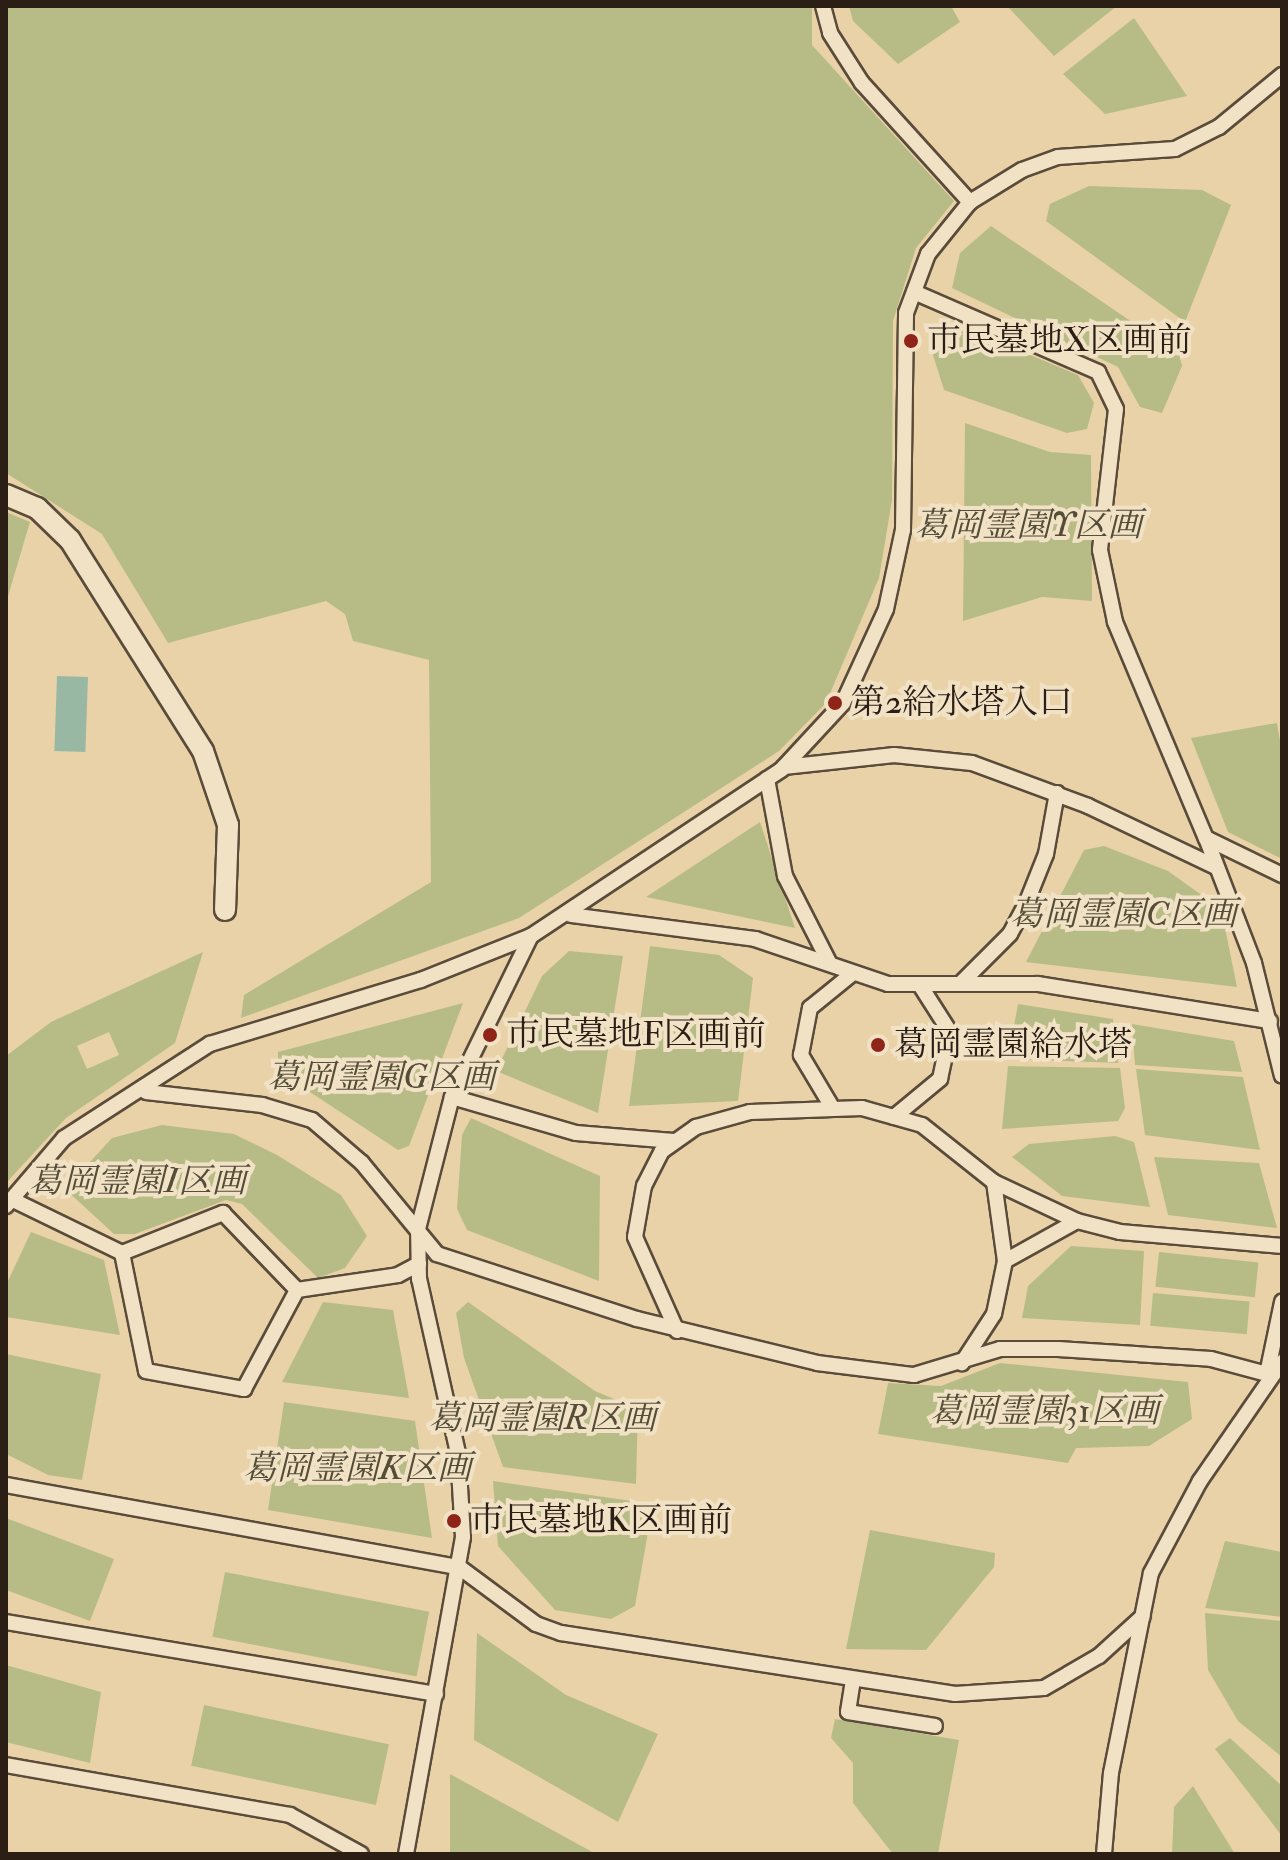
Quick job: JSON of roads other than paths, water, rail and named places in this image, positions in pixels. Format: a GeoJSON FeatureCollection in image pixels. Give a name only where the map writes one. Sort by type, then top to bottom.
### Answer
{"type":"FeatureCollection","features":[{"type":"Feature","properties":{"kind":"street"},"geometry":{"type":"LineString","coordinates":[[823,6],[830,33],[862,83],[970,202]]}},
{"type":"Feature","properties":{"kind":"street"},"geometry":{"type":"LineString","coordinates":[[297,1290],[223,1213],[122,1253],[8,1202],[64,1138],[110,1105],[146,1092],[210,1044],[421,980],[531,936],[571,915],[784,767],[843,703],[886,609],[903,530],[906,313],[928,254],[970,202],[1058,157],[1175,149],[1219,127],[1282,75]]}},
{"type":"Feature","properties":{"kind":"street"},"geometry":{"type":"LineString","coordinates":[[914,292],[1098,372],[1116,409],[1100,550],[1115,622],[1206,838],[1270,1021],[1282,1076]]}},
{"type":"Feature","properties":{"kind":"street"},"geometry":{"type":"LineString","coordinates":[[6,495],[37,508],[70,540],[203,751],[228,825],[225,910]]}},
{"type":"Feature","properties":{"kind":"street"},"geometry":{"type":"LineString","coordinates":[[784,767],[939,757],[1057,793],[1216,867]]}},
{"type":"Feature","properties":{"kind":"street"},"geometry":{"type":"LineString","coordinates":[[767,779],[785,876],[830,963]]}},
{"type":"Feature","properties":{"kind":"street"},"geometry":{"type":"LineString","coordinates":[[961,983],[1010,934],[1026,904],[1046,854],[1057,793]]}},
{"type":"Feature","properties":{"kind":"street"},"geometry":{"type":"LineString","coordinates":[[1206,838],[1282,875]]}},
{"type":"Feature","properties":{"kind":"street"},"geometry":{"type":"LineString","coordinates":[[571,915],[721,932],[830,963],[853,973],[920,985],[961,983],[1098,991],[1270,1021]]}},
{"type":"Feature","properties":{"kind":"street"},"geometry":{"type":"LineString","coordinates":[[406,1854],[459,1567],[458,1453],[419,1264],[418,1229],[452,1097],[531,936]]}},
{"type":"Feature","properties":{"kind":"street"},"geometry":{"type":"LineString","coordinates":[[832,1107],[801,1055],[810,1008],[853,973]]}},
{"type":"Feature","properties":{"kind":"street"},"geometry":{"type":"LineString","coordinates":[[894,1117],[940,1079],[948,1044],[950,1032],[920,985]]}},
{"type":"Feature","properties":{"kind":"street"},"geometry":{"type":"LineString","coordinates":[[146,1092],[262,1105],[312,1120],[362,1163],[437,1254],[677,1331],[817,1363],[914,1375],[962,1363],[1000,1349],[1058,1349],[1211,1359],[1267,1374]]}},
{"type":"Feature","properties":{"kind":"street"},"geometry":{"type":"LineString","coordinates":[[452,1097],[576,1133],[674,1141],[750,1112],[832,1107],[894,1117],[963,1151],[994,1182],[1077,1221],[1282,1246]]}},
{"type":"Feature","properties":{"kind":"street"},"geometry":{"type":"LineString","coordinates":[[674,1141],[644,1186],[635,1237],[677,1331]]}},
{"type":"Feature","properties":{"kind":"street"},"geometry":{"type":"LineString","coordinates":[[962,1363],[994,1314],[1005,1261],[994,1182]]}},
{"type":"Feature","properties":{"kind":"street"},"geometry":{"type":"LineString","coordinates":[[1005,1261],[1077,1221]]}},
{"type":"Feature","properties":{"kind":"street"},"geometry":{"type":"LineString","coordinates":[[122,1253],[146,1371],[244,1389],[297,1290]]}},
{"type":"Feature","properties":{"kind":"street"},"geometry":{"type":"LineString","coordinates":[[297,1290],[398,1275],[419,1264]]}},
{"type":"Feature","properties":{"kind":"street"},"geometry":{"type":"LineString","coordinates":[[1104,1854],[1113,1758],[1151,1573],[1172,1532],[1267,1374],[1282,1302]]}},
{"type":"Feature","properties":{"kind":"street"},"geometry":{"type":"LineString","coordinates":[[1267,1374],[1282,1362]]}},
{"type":"Feature","properties":{"kind":"street"},"geometry":{"type":"LineString","coordinates":[[6,1485],[459,1567],[536,1624],[561,1633],[853,1680],[1020,1695],[1067,1677],[1143,1616]]}},
{"type":"Feature","properties":{"kind":"street"},"geometry":{"type":"LineString","coordinates":[[6,1622],[436,1694]]}},
{"type":"Feature","properties":{"kind":"street"},"geometry":{"type":"LineString","coordinates":[[853,1680],[848,1712],[935,1726]]}},
{"type":"Feature","properties":{"kind":"street"},"geometry":{"type":"LineString","coordinates":[[6,1765],[290,1815],[361,1854]]}},
{"type":"Feature","properties":{"kind":"place","name":"市民墓地X区画前"},"geometry":{"type":"Point","coordinates":[911,341]}},
{"type":"Feature","properties":{"kind":"place","name":"第2給水塔入口"},"geometry":{"type":"Point","coordinates":[835,703]}},
{"type":"Feature","properties":{"kind":"place","name":"市民墓地F区画前"},"geometry":{"type":"Point","coordinates":[490,1035]}},
{"type":"Feature","properties":{"kind":"place","name":"葛岡霊園給水塔"},"geometry":{"type":"Point","coordinates":[878,1045]}},
{"type":"Feature","properties":{"kind":"place","name":"市民墓地K区画前"},"geometry":{"type":"Point","coordinates":[454,1521]}},
{"type":"Feature","properties":{"kind":"park label","name":"葛岡霊園Y区画"},"geometry":{"type":"Point","coordinates":[1028,526]}},
{"type":"Feature","properties":{"kind":"park label","name":"葛岡霊園C区画"},"geometry":{"type":"Point","coordinates":[1123,915]}},
{"type":"Feature","properties":{"kind":"park label","name":"葛岡霊園G区画"},"geometry":{"type":"Point","coordinates":[381,1078]}},
{"type":"Feature","properties":{"kind":"park label","name":"葛岡霊園I区画"},"geometry":{"type":"Point","coordinates":[137,1182]}},
{"type":"Feature","properties":{"kind":"park label","name":"葛岡霊園31区画"},"geometry":{"type":"Point","coordinates":[1044,1412]}},
{"type":"Feature","properties":{"kind":"park label","name":"葛岡霊園R区画"},"geometry":{"type":"Point","coordinates":[542,1419]}},
{"type":"Feature","properties":{"kind":"park label","name":"葛岡霊園K区画"},"geometry":{"type":"Point","coordinates":[357,1469]}}]}
